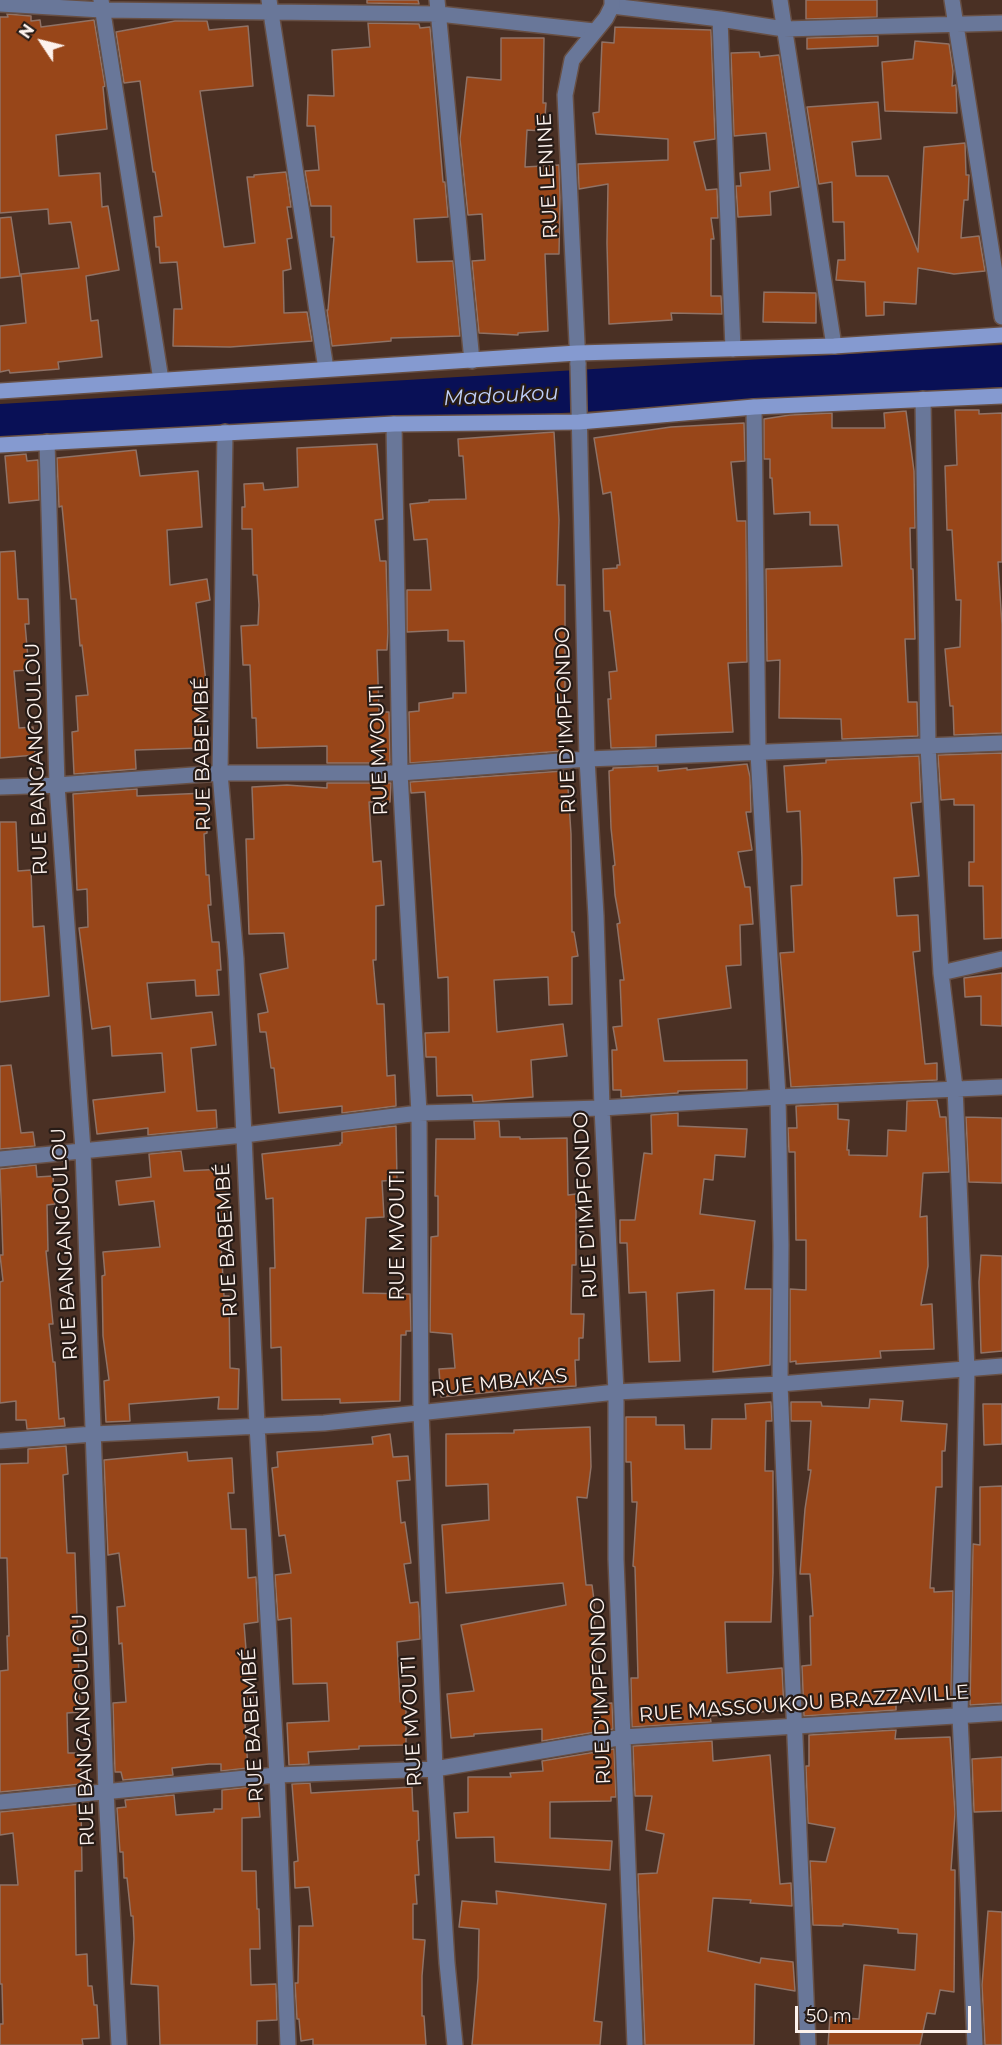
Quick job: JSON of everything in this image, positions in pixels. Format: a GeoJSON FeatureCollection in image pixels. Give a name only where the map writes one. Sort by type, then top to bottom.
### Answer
{"type":"FeatureCollection","features":[{"type":"Feature","properties":{"kind":"main road"},"geometry":{"type":"LineString","coordinates":[[0,391],[326,369],[834,346],[1002,335]]}},
{"type":"Feature","properties":{"kind":"main road"},"geometry":{"type":"LineString","coordinates":[[0,445],[225,432],[1002,396]]}},
{"type":"Feature","properties":{"kind":"street"},"geometry":{"type":"LineString","coordinates":[[780,0],[834,346]]}},
{"type":"Feature","properties":{"kind":"street"},"geometry":{"type":"LineString","coordinates":[[952,0],[1002,317]]}},
{"type":"Feature","properties":{"kind":"street"},"geometry":{"type":"LineString","coordinates":[[612,3],[784,29],[1002,23]]}},
{"type":"Feature","properties":{"kind":"street","name":"RUE LENINE"},"geometry":{"type":"LineString","coordinates":[[577,358],[565,95],[572,60],[606,18],[612,3]]}},
{"type":"Feature","properties":{"kind":"street"},"geometry":{"type":"LineString","coordinates":[[0,4],[438,7],[594,31]]}},
{"type":"Feature","properties":{"kind":"street"},"geometry":{"type":"LineString","coordinates":[[102,5],[161,380]]}},
{"type":"Feature","properties":{"kind":"street"},"geometry":{"type":"LineString","coordinates":[[270,6],[326,369]]}},
{"type":"Feature","properties":{"kind":"street"},"geometry":{"type":"LineString","coordinates":[[438,7],[472,361]]}},
{"type":"Feature","properties":{"kind":"street"},"geometry":{"type":"LineString","coordinates":[[720,19],[733,350]]}},
{"type":"Feature","properties":{"kind":"street","name":"RUE D'IMPFONDO"},"geometry":{"type":"LineString","coordinates":[[577,358],[587,759],[596,916],[602,1108],[616,1392],[616,1559],[635,2045]]}},
{"type":"Feature","properties":{"kind":"street"},"geometry":{"type":"LineString","coordinates":[[923,399],[928,746],[941,973],[955,1088],[967,1370],[960,1716],[975,2045]]}},
{"type":"Feature","properties":{"kind":"street"},"geometry":{"type":"LineString","coordinates":[[754,407],[758,753],[778,1097],[781,1245],[780,1384],[808,2045]]}},
{"type":"Feature","properties":{"kind":"street","name":"RUE MVOUTI"},"geometry":{"type":"LineString","coordinates":[[394,424],[400,773],[419,1113],[421,1412],[435,1769],[447,1963],[455,2045]]}},
{"type":"Feature","properties":{"kind":"street","name":"RUE BABEMBÉ"},"geometry":{"type":"LineString","coordinates":[[225,432],[220,773],[236,959],[257,1425],[277,1775],[288,2045]]}},
{"type":"Feature","properties":{"kind":"street","name":"RUE BANGANGOULOU"},"geometry":{"type":"LineString","coordinates":[[47,442],[57,785],[83,1150],[106,1791],[119,2045]]}},
{"type":"Feature","properties":{"kind":"street"},"geometry":{"type":"LineString","coordinates":[[0,787],[220,773],[400,773],[587,759],[1002,743]]}},
{"type":"Feature","properties":{"kind":"street"},"geometry":{"type":"LineString","coordinates":[[941,973],[1002,959]]}},
{"type":"Feature","properties":{"kind":"street"},"geometry":{"type":"LineString","coordinates":[[0,1159],[244,1136],[419,1113],[602,1108],[1002,1087]]}},
{"type":"Feature","properties":{"kind":"street","name":"RUE MBAKAS"},"geometry":{"type":"LineString","coordinates":[[0,1441],[324,1423],[616,1392],[780,1384],[1002,1366]]}},
{"type":"Feature","properties":{"kind":"street","name":"RUE MASSOUKOU BRAZZAVILLE"},"geometry":{"type":"LineString","coordinates":[[0,1802],[277,1775],[435,1769],[624,1737],[1002,1713]]}},
{"type":"Feature","properties":{"kind":"building"},"geometry":{"type":"Polygon","coordinates":[[[367,0],[418,0],[419,4],[367,3],[367,0]]]}},
{"type":"Feature","properties":{"kind":"building"},"geometry":{"type":"Polygon","coordinates":[[[806,0],[877,0],[877,17],[806,19],[806,0]]]}},
{"type":"Feature","properties":{"kind":"building"},"geometry":{"type":"Polygon","coordinates":[[[7,14],[31,16],[31,21],[40,20],[41,27],[94,20],[105,86],[103,87],[107,129],[56,135],[59,176],[100,173],[102,207],[108,206],[119,270],[86,276],[91,321],[98,320],[102,357],[58,362],[59,369],[10,373],[9,370],[0,372],[0,326],[26,323],[21,274],[79,268],[71,222],[49,224],[48,209],[0,213],[0,17],[8,17],[7,14]]]}},
{"type":"Feature","properties":{"kind":"building"},"geometry":{"type":"Polygon","coordinates":[[[175,21],[207,21],[209,30],[248,26],[253,86],[200,91],[224,247],[255,243],[247,177],[286,172],[291,207],[287,207],[292,238],[287,239],[291,269],[283,271],[284,313],[307,312],[312,341],[230,347],[173,346],[174,309],[182,309],[177,262],[160,263],[159,247],[156,247],[154,217],[162,216],[155,172],[153,172],[140,81],[124,83],[116,32],[175,21]]]}},
{"type":"Feature","properties":{"kind":"building"},"geometry":{"type":"Polygon","coordinates":[[[368,23],[419,24],[420,28],[430,27],[448,217],[414,219],[417,262],[453,261],[460,336],[391,338],[391,341],[332,346],[327,310],[334,237],[331,237],[331,206],[311,206],[305,171],[319,170],[315,126],[307,126],[308,95],[334,96],[332,50],[370,47],[368,23]]]}},
{"type":"Feature","properties":{"kind":"building"},"geometry":{"type":"Polygon","coordinates":[[[615,27],[711,30],[715,139],[694,142],[706,190],[717,189],[718,218],[711,218],[714,239],[711,239],[711,296],[721,296],[722,314],[671,313],[672,320],[609,324],[608,184],[579,189],[578,164],[668,160],[668,139],[596,134],[593,113],[599,112],[602,42],[614,43],[615,27]]]}},
{"type":"Feature","properties":{"kind":"building"},"geometry":{"type":"Polygon","coordinates":[[[878,36],[878,46],[807,49],[807,38],[878,36]]]}},
{"type":"Feature","properties":{"kind":"building"},"geometry":{"type":"Polygon","coordinates":[[[501,38],[544,38],[543,103],[546,103],[544,131],[527,130],[525,167],[559,165],[559,254],[545,254],[548,331],[518,333],[518,335],[479,333],[472,261],[485,260],[482,214],[468,215],[460,139],[467,77],[501,80],[501,38]]]}},
{"type":"Feature","properties":{"kind":"building"},"geometry":{"type":"Polygon","coordinates":[[[915,41],[949,44],[953,71],[952,86],[956,85],[957,113],[885,111],[882,62],[913,59],[915,41]]]}},
{"type":"Feature","properties":{"kind":"building"},"geometry":{"type":"Polygon","coordinates":[[[759,52],[760,57],[779,55],[799,187],[770,192],[771,215],[738,217],[736,186],[741,186],[740,173],[770,170],[766,133],[734,136],[731,53],[759,52]]]}},
{"type":"Feature","properties":{"kind":"building"},"geometry":{"type":"Polygon","coordinates":[[[878,102],[881,139],[852,142],[856,176],[888,176],[918,252],[924,147],[965,143],[966,175],[969,175],[968,200],[964,200],[961,238],[979,236],[985,271],[954,274],[918,268],[916,304],[884,302],[884,315],[866,316],[865,282],[836,280],[838,260],[845,260],[844,222],[833,222],[832,182],[819,184],[807,107],[878,102]]]}},
{"type":"Feature","properties":{"kind":"building"},"geometry":{"type":"Polygon","coordinates":[[[11,217],[20,276],[0,278],[0,218],[11,217]]]}},
{"type":"Feature","properties":{"kind":"building"},"geometry":{"type":"Polygon","coordinates":[[[764,292],[816,293],[816,323],[763,322],[764,292]]]}},
{"type":"Feature","properties":{"kind":"building"},"geometry":{"type":"Polygon","coordinates":[[[955,410],[979,410],[979,414],[1002,413],[1002,562],[998,562],[1002,625],[1002,733],[954,735],[953,706],[950,706],[945,649],[960,647],[961,600],[956,600],[952,530],[947,530],[945,466],[957,465],[955,410]]]}},
{"type":"Feature","properties":{"kind":"building"},"geometry":{"type":"Polygon","coordinates":[[[906,411],[914,471],[915,528],[910,528],[915,639],[905,639],[908,702],[917,702],[918,736],[842,739],[841,719],[779,718],[780,660],[767,661],[766,569],[842,566],[838,525],[810,525],[810,512],[774,514],[770,459],[764,459],[764,419],[832,413],[832,428],[885,428],[884,413],[906,411]]]}},
{"type":"Feature","properties":{"kind":"building"},"geometry":{"type":"Polygon","coordinates":[[[744,423],[745,461],[731,462],[737,521],[746,521],[747,662],[728,663],[733,732],[656,735],[656,747],[611,748],[609,672],[617,671],[610,611],[604,611],[603,569],[617,568],[617,565],[620,565],[611,492],[603,494],[594,438],[671,427],[744,423]]]}},
{"type":"Feature","properties":{"kind":"building"},"geometry":{"type":"Polygon","coordinates":[[[554,432],[559,520],[557,585],[565,585],[565,704],[559,704],[562,751],[410,763],[409,712],[419,711],[419,703],[453,698],[453,693],[466,693],[464,641],[448,641],[448,630],[407,632],[407,590],[431,590],[427,539],[414,540],[410,504],[429,502],[429,500],[466,499],[463,456],[459,456],[458,439],[554,432]]]}},
{"type":"Feature","properties":{"kind":"building"},"geometry":{"type":"Polygon","coordinates":[[[377,444],[383,519],[375,520],[380,561],[386,561],[388,632],[387,650],[377,650],[379,712],[389,712],[390,763],[327,763],[327,746],[257,748],[256,718],[252,718],[250,665],[243,665],[241,626],[258,625],[259,605],[257,575],[253,575],[252,529],[242,529],[242,507],[245,507],[244,484],[263,483],[264,490],[298,487],[297,448],[377,444]]]}},
{"type":"Feature","properties":{"kind":"building"},"geometry":{"type":"Polygon","coordinates":[[[136,450],[140,476],[198,471],[202,527],[167,530],[170,585],[207,579],[210,600],[196,603],[208,697],[200,697],[202,748],[135,750],[136,769],[74,774],[72,732],[78,731],[76,696],[88,695],[82,645],[80,646],[76,599],[71,599],[62,506],[59,507],[57,458],[136,450]]]}},
{"type":"Feature","properties":{"kind":"building"},"geometry":{"type":"Polygon","coordinates":[[[26,454],[27,461],[38,460],[39,500],[9,503],[5,456],[26,454]]]}},
{"type":"Feature","properties":{"kind":"building"},"geometry":{"type":"Polygon","coordinates":[[[15,551],[18,599],[28,599],[29,624],[25,624],[29,670],[14,671],[19,728],[33,727],[35,755],[0,758],[0,552],[15,551]]]}},
{"type":"Feature","properties":{"kind":"building"},"geometry":{"type":"Polygon","coordinates":[[[1002,753],[1002,938],[984,939],[983,886],[969,886],[969,862],[974,862],[974,805],[954,805],[954,799],[941,800],[938,755],[1002,753]]]}},
{"type":"Feature","properties":{"kind":"building"},"geometry":{"type":"Polygon","coordinates":[[[919,756],[921,802],[911,803],[919,876],[894,878],[897,916],[918,915],[920,951],[913,952],[925,1064],[937,1063],[937,1080],[791,1087],[780,953],[794,952],[791,886],[802,885],[802,858],[800,811],[787,812],[784,766],[826,763],[826,760],[919,756]]]}},
{"type":"Feature","properties":{"kind":"building"},"geometry":{"type":"Polygon","coordinates":[[[747,764],[750,777],[751,812],[746,812],[752,850],[738,852],[745,887],[750,887],[753,924],[740,925],[741,965],[726,966],[731,1008],[658,1019],[664,1061],[747,1060],[747,1089],[678,1091],[678,1093],[621,1097],[621,1090],[613,1090],[612,1050],[617,1050],[613,1027],[622,1026],[620,980],[624,980],[617,924],[620,923],[615,895],[609,771],[613,768],[658,766],[658,771],[687,768],[687,770],[747,764]]]}},
{"type":"Feature","properties":{"kind":"building"},"geometry":{"type":"Polygon","coordinates":[[[563,771],[567,773],[571,834],[572,932],[574,932],[578,956],[572,957],[572,1004],[549,1005],[548,977],[494,980],[497,1032],[563,1024],[567,1056],[531,1060],[533,1097],[473,1102],[472,1095],[437,1096],[436,1057],[426,1057],[425,1033],[449,1032],[448,977],[438,978],[425,792],[411,793],[410,782],[563,771]]]}},
{"type":"Feature","properties":{"kind":"building"},"geometry":{"type":"Polygon","coordinates":[[[327,783],[391,783],[390,802],[369,802],[373,862],[381,861],[384,905],[376,906],[376,960],[373,960],[377,1004],[384,1004],[387,1076],[395,1075],[396,1106],[342,1113],[342,1106],[279,1113],[274,1068],[271,1068],[266,1032],[260,1032],[258,1014],[268,1012],[260,974],[288,968],[284,933],[249,934],[246,839],[254,839],[252,787],[287,785],[327,788],[327,783]]]}},
{"type":"Feature","properties":{"kind":"building"},"geometry":{"type":"Polygon","coordinates":[[[137,789],[137,796],[206,793],[207,833],[204,834],[206,875],[209,875],[211,905],[208,905],[212,942],[219,942],[221,970],[217,970],[219,995],[196,996],[195,980],[147,983],[151,1019],[212,1012],[216,1045],[191,1048],[197,1111],[216,1110],[217,1128],[148,1135],[148,1128],[97,1134],[93,1100],[165,1092],[162,1053],[112,1056],[110,1026],[92,1029],[79,928],[88,927],[87,889],[77,890],[73,794],[137,789]]]}},
{"type":"Feature","properties":{"kind":"building"},"geometry":{"type":"Polygon","coordinates":[[[0,822],[16,822],[18,871],[31,870],[33,927],[44,926],[49,996],[0,1002],[0,822]]]}},
{"type":"Feature","properties":{"kind":"building"},"geometry":{"type":"Polygon","coordinates":[[[1002,973],[1002,1026],[981,1025],[981,996],[965,997],[964,978],[1002,973]]]}},
{"type":"Feature","properties":{"kind":"building"},"geometry":{"type":"Polygon","coordinates":[[[11,1065],[21,1133],[33,1132],[35,1146],[0,1149],[0,1066],[11,1065]]]}},
{"type":"Feature","properties":{"kind":"building"},"geometry":{"type":"Polygon","coordinates":[[[937,1100],[940,1117],[946,1117],[949,1172],[923,1173],[920,1217],[927,1216],[928,1266],[921,1305],[932,1304],[934,1349],[880,1351],[881,1358],[796,1364],[796,1361],[790,1362],[790,1289],[806,1290],[806,1240],[796,1240],[795,1152],[789,1152],[788,1128],[797,1128],[796,1106],[838,1104],[838,1119],[849,1120],[847,1150],[849,1150],[849,1155],[887,1156],[888,1130],[906,1131],[907,1101],[937,1100]]]}},
{"type":"Feature","properties":{"kind":"building"},"geometry":{"type":"Polygon","coordinates":[[[678,1113],[678,1126],[747,1129],[745,1157],[715,1155],[713,1180],[704,1179],[700,1214],[755,1221],[745,1289],[771,1289],[770,1365],[713,1372],[714,1290],[677,1293],[680,1361],[649,1362],[646,1292],[629,1293],[627,1243],[620,1243],[620,1220],[635,1220],[644,1153],[652,1154],[651,1115],[678,1113]]]}},
{"type":"Feature","properties":{"kind":"building"},"geometry":{"type":"Polygon","coordinates":[[[966,1117],[1002,1118],[1002,1183],[969,1182],[966,1117]]]}},
{"type":"Feature","properties":{"kind":"building"},"geometry":{"type":"Polygon","coordinates":[[[474,1121],[499,1121],[500,1137],[567,1138],[568,1195],[576,1194],[576,1265],[572,1265],[571,1314],[584,1314],[583,1338],[579,1338],[579,1360],[575,1360],[576,1386],[441,1397],[439,1369],[455,1368],[452,1334],[430,1332],[431,1237],[438,1236],[438,1196],[435,1196],[436,1139],[475,1139],[474,1121]]]}},
{"type":"Feature","properties":{"kind":"building"},"geometry":{"type":"Polygon","coordinates":[[[396,1126],[397,1180],[382,1181],[384,1217],[366,1218],[363,1293],[410,1294],[411,1331],[406,1331],[406,1335],[401,1335],[400,1401],[340,1403],[340,1399],[282,1400],[281,1347],[271,1348],[270,1268],[275,1268],[273,1198],[266,1199],[262,1154],[340,1145],[342,1132],[396,1126]]]}},
{"type":"Feature","properties":{"kind":"building"},"geometry":{"type":"Polygon","coordinates":[[[181,1151],[184,1171],[225,1169],[227,1227],[220,1227],[224,1296],[229,1296],[230,1368],[239,1369],[238,1409],[218,1409],[219,1397],[129,1404],[130,1421],[106,1422],[104,1381],[109,1380],[103,1336],[102,1276],[105,1275],[103,1252],[160,1247],[154,1201],[119,1205],[116,1181],[151,1177],[149,1154],[181,1151]]]}},
{"type":"Feature","properties":{"kind":"building"},"geometry":{"type":"Polygon","coordinates":[[[36,1165],[37,1177],[53,1176],[55,1204],[47,1205],[48,1251],[46,1251],[53,1324],[49,1324],[53,1362],[55,1362],[59,1419],[64,1418],[65,1426],[27,1429],[26,1420],[16,1420],[16,1401],[0,1403],[0,1282],[3,1281],[0,1255],[3,1255],[0,1169],[36,1165]]]}},
{"type":"Feature","properties":{"kind":"building"},"geometry":{"type":"Polygon","coordinates":[[[981,1255],[1002,1256],[1002,1351],[981,1353],[979,1282],[981,1255]]]}},
{"type":"Feature","properties":{"kind":"building"},"geometry":{"type":"Polygon","coordinates":[[[870,1399],[903,1401],[901,1421],[947,1424],[945,1451],[942,1451],[942,1487],[936,1487],[930,1588],[934,1588],[934,1592],[953,1591],[951,1701],[896,1701],[896,1710],[804,1716],[802,1666],[811,1665],[810,1616],[813,1616],[810,1574],[800,1574],[805,1509],[811,1470],[808,1470],[811,1421],[791,1421],[791,1402],[821,1402],[822,1406],[869,1408],[870,1399]]]}},
{"type":"Feature","properties":{"kind":"building"},"geometry":{"type":"Polygon","coordinates":[[[771,1402],[772,1421],[766,1421],[765,1471],[773,1471],[771,1622],[725,1622],[727,1673],[782,1668],[784,1710],[710,1716],[711,1722],[632,1727],[631,1678],[638,1678],[635,1567],[633,1566],[637,1502],[632,1502],[631,1462],[626,1462],[626,1417],[656,1417],[656,1425],[684,1425],[685,1449],[711,1449],[712,1419],[746,1419],[745,1404],[771,1402]]]}},
{"type":"Feature","properties":{"kind":"building"},"geometry":{"type":"Polygon","coordinates":[[[983,1404],[1002,1404],[1002,1444],[984,1445],[983,1404]]]}},
{"type":"Feature","properties":{"kind":"building"},"geometry":{"type":"Polygon","coordinates":[[[590,1427],[591,1467],[587,1498],[577,1497],[586,1585],[592,1585],[594,1600],[597,1704],[612,1703],[613,1729],[542,1741],[542,1729],[451,1738],[447,1694],[474,1691],[461,1625],[566,1605],[563,1583],[446,1593],[442,1525],[489,1520],[488,1484],[446,1486],[446,1434],[514,1433],[514,1430],[590,1427]]]}},
{"type":"Feature","properties":{"kind":"building"},"geometry":{"type":"Polygon","coordinates":[[[390,1434],[393,1457],[408,1456],[410,1480],[397,1481],[401,1523],[405,1522],[411,1563],[404,1564],[410,1603],[418,1602],[419,1609],[420,1639],[397,1642],[400,1702],[406,1702],[406,1745],[359,1746],[359,1749],[308,1752],[309,1764],[289,1765],[287,1723],[329,1721],[327,1683],[293,1684],[291,1618],[278,1620],[275,1575],[291,1573],[285,1535],[279,1536],[272,1468],[278,1467],[277,1452],[373,1444],[372,1437],[390,1434]]]}},
{"type":"Feature","properties":{"kind":"building"},"geometry":{"type":"Polygon","coordinates":[[[66,1446],[68,1474],[63,1475],[67,1553],[75,1553],[80,1712],[67,1713],[68,1753],[81,1753],[81,1784],[0,1792],[0,1671],[8,1670],[7,1636],[9,1636],[7,1558],[0,1558],[0,1464],[28,1463],[28,1449],[66,1446]]]}},
{"type":"Feature","properties":{"kind":"building"},"geometry":{"type":"Polygon","coordinates":[[[187,1452],[188,1461],[232,1458],[234,1493],[228,1493],[231,1529],[246,1529],[248,1578],[256,1577],[258,1622],[244,1624],[248,1675],[252,1674],[254,1697],[248,1697],[250,1723],[245,1724],[248,1768],[221,1771],[221,1764],[209,1764],[172,1768],[173,1775],[123,1780],[121,1772],[115,1772],[113,1703],[126,1702],[117,1607],[125,1606],[119,1553],[108,1555],[104,1460],[187,1452]]]}},
{"type":"Feature","properties":{"kind":"building"},"geometry":{"type":"Polygon","coordinates":[[[1002,1486],[1002,1703],[970,1705],[973,1544],[980,1545],[980,1487],[1002,1486]]]}},
{"type":"Feature","properties":{"kind":"building"},"geometry":{"type":"Polygon","coordinates":[[[896,1730],[895,1739],[950,1737],[955,1813],[951,1870],[955,1870],[954,1992],[940,1990],[935,2014],[927,2013],[920,2045],[828,2045],[830,2017],[859,2019],[864,1965],[915,1970],[917,1934],[898,1933],[898,1929],[843,1924],[843,1926],[813,1925],[810,1861],[826,1862],[835,1828],[808,1823],[806,1766],[809,1766],[809,1735],[896,1730]]]}},
{"type":"Feature","properties":{"kind":"building"},"geometry":{"type":"Polygon","coordinates":[[[712,1741],[713,1761],[770,1755],[780,1884],[791,1883],[792,1906],[750,1903],[751,1900],[713,1898],[708,1951],[760,1963],[761,1958],[793,1962],[795,1991],[755,1984],[754,2045],[645,2045],[638,1874],[657,1873],[664,1834],[646,1830],[652,1796],[635,1796],[633,1746],[712,1741]]]}},
{"type":"Feature","properties":{"kind":"building"},"geometry":{"type":"Polygon","coordinates":[[[614,1749],[616,1797],[611,1797],[611,1801],[550,1802],[550,1838],[612,1841],[610,1870],[495,1862],[494,1837],[456,1838],[454,1813],[468,1812],[468,1777],[511,1777],[510,1773],[543,1771],[542,1761],[614,1749]]]}},
{"type":"Feature","properties":{"kind":"building"},"geometry":{"type":"Polygon","coordinates":[[[1002,1757],[1002,1811],[974,1812],[972,1759],[1002,1757]]]}},
{"type":"Feature","properties":{"kind":"building"},"geometry":{"type":"Polygon","coordinates":[[[310,1783],[311,1793],[412,1787],[413,1811],[418,1811],[419,1840],[417,1841],[419,1875],[415,1875],[417,1904],[413,1904],[413,1939],[425,1940],[422,2016],[424,2016],[426,2045],[313,2045],[313,2039],[301,2041],[295,1983],[298,1983],[299,1926],[313,1926],[309,1887],[295,1888],[294,1862],[298,1861],[292,1784],[310,1783]]]}},
{"type":"Feature","properties":{"kind":"building"},"geometry":{"type":"Polygon","coordinates":[[[250,1787],[251,1796],[258,1795],[260,1817],[242,1818],[242,1871],[256,1871],[257,1909],[259,1909],[260,1949],[250,1949],[251,1985],[276,1984],[277,2020],[257,2021],[257,2045],[160,2045],[158,1986],[131,1984],[133,1916],[131,1916],[127,1878],[124,1878],[123,1852],[120,1852],[117,1808],[126,1807],[125,1800],[174,1795],[176,1815],[214,1812],[214,1809],[222,1809],[222,1790],[250,1787]]]}},
{"type":"Feature","properties":{"kind":"building"},"geometry":{"type":"Polygon","coordinates":[[[81,1804],[82,1871],[75,1871],[76,1955],[87,1954],[88,1986],[92,1986],[94,2005],[97,2005],[99,2038],[82,2039],[83,2045],[0,2045],[0,2024],[3,2024],[2,1984],[0,1984],[0,1885],[18,1885],[13,1833],[0,1835],[0,1812],[81,1804]]]}},
{"type":"Feature","properties":{"kind":"building"},"geometry":{"type":"Polygon","coordinates":[[[496,1891],[606,1904],[594,2021],[602,2022],[600,2045],[472,2045],[478,1978],[479,1929],[459,1927],[462,1901],[497,1904],[496,1891]]]}},
{"type":"Feature","properties":{"kind":"building"},"geometry":{"type":"Polygon","coordinates":[[[988,1911],[1002,1912],[1002,2045],[985,2045],[982,1985],[988,1911]]]}},
{"type":"Feature","properties":{"kind":"waterway","name":"Madoukou"},"geometry":{"type":"LineString","coordinates":[[0,425],[1002,366]]}}]}
